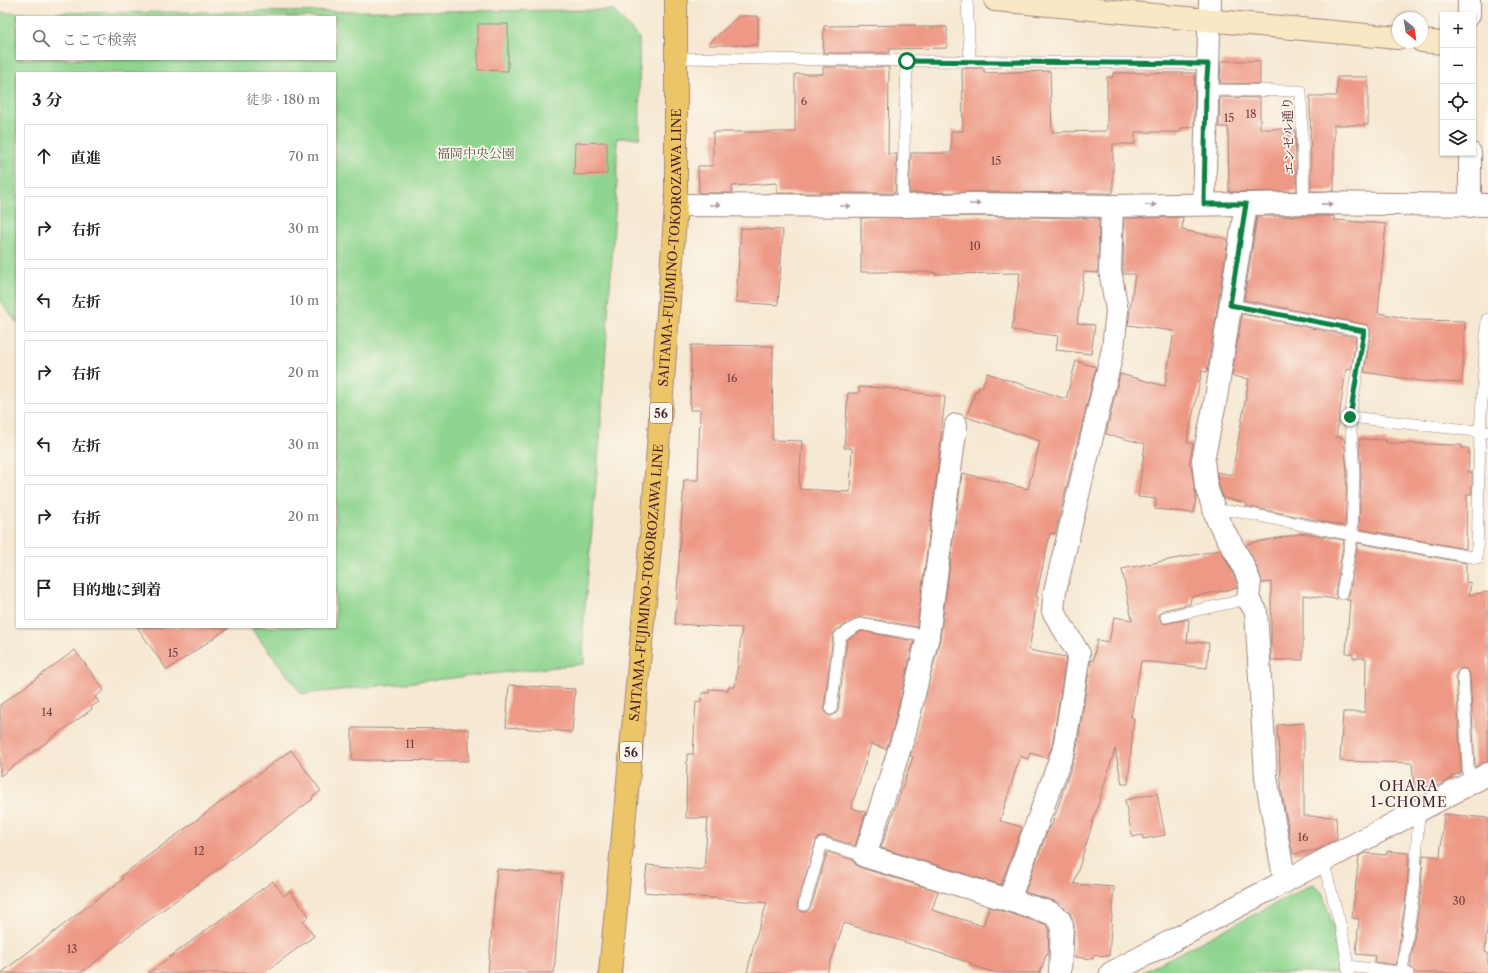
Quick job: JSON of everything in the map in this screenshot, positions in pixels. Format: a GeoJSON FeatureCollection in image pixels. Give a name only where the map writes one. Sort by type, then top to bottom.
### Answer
{"type":"FeatureCollection","features":[{"type":"Feature","properties":{"kind":"main road","name":"SAITAMA-FUJIMINO-TOKOROZAWA LINE"},"geometry":{"type":"LineString","coordinates":[[610,973],[653,515],[676,205],[676,0]]}},
{"type":"Feature","properties":{"kind":"street"},"geometry":{"type":"LineString","coordinates":[[995,0],[1210,10],[1392,37]]}},
{"type":"Feature","properties":{"kind":"street"},"geometry":{"type":"LineString","coordinates":[[1469,0],[1469,12]]}},
{"type":"Feature","properties":{"kind":"street"},"geometry":{"type":"LineString","coordinates":[[1204,204],[1206,90],[1210,10]]}},
{"type":"Feature","properties":{"kind":"street"},"geometry":{"type":"LineString","coordinates":[[1428,41],[1440,43]]}},
{"type":"Feature","properties":{"kind":"street"},"geometry":{"type":"LineString","coordinates":[[676,205],[902,206],[974,204],[1112,206],[1304,203],[1479,206],[1471,156]]}},
{"type":"Feature","properties":{"kind":"street"},"geometry":{"type":"LineString","coordinates":[[1246,204],[1216,398],[1203,460],[1206,486],[1218,522],[1241,561],[1250,582],[1248,599],[1256,611],[1258,622],[1261,710],[1266,777],[1285,882]]}},
{"type":"Feature","properties":{"kind":"street"},"geometry":{"type":"LineString","coordinates":[[1009,900],[1064,749],[1079,654],[1053,611],[1055,591],[1113,348],[1117,311],[1110,270],[1112,206]]}},
{"type":"Feature","properties":{"kind":"street"},"geometry":{"type":"LineString","coordinates":[[956,424],[928,636],[905,732],[865,856],[1051,913],[1059,919],[1062,925],[1060,973]]}},
{"type":"Feature","properties":{"kind":"street"},"geometry":{"type":"LineString","coordinates":[[1111,973],[1419,811],[1478,778]]}},
{"type":"Feature","properties":{"kind":"lane"},"geometry":{"type":"LineString","coordinates":[[967,0],[970,61]]}},
{"type":"Feature","properties":{"kind":"lane"},"geometry":{"type":"LineString","coordinates":[[675,58],[1208,64]]}},
{"type":"Feature","properties":{"kind":"lane"},"geometry":{"type":"LineString","coordinates":[[902,206],[907,61]]}},
{"type":"Feature","properties":{"kind":"lane","name":"エンゼル通り"},"geometry":{"type":"LineString","coordinates":[[1206,90],[1301,91],[1304,203]]}},
{"type":"Feature","properties":{"kind":"lane"},"geometry":{"type":"LineString","coordinates":[[1230,305],[1364,331],[1350,417],[1354,473],[1352,536],[1342,594]]}},
{"type":"Feature","properties":{"kind":"lane"},"geometry":{"type":"LineString","coordinates":[[1215,512],[1235,511],[1352,536],[1477,558],[1484,432],[1487,319]]}},
{"type":"Feature","properties":{"kind":"lane"},"geometry":{"type":"LineString","coordinates":[[1350,417],[1484,432]]}},
{"type":"Feature","properties":{"kind":"lane"},"geometry":{"type":"LineString","coordinates":[[1166,617],[1248,599]]}},
{"type":"Feature","properties":{"kind":"lane"},"geometry":{"type":"LineString","coordinates":[[831,709],[840,636],[860,624],[928,636]]}},
{"type":"Feature","properties":{"kind":"lane"},"geometry":{"type":"LineString","coordinates":[[1463,675],[1478,778]]}},
{"type":"Feature","properties":{"kind":"lane"},"geometry":{"type":"LineString","coordinates":[[1323,861],[1342,931],[1348,969],[1405,972],[1414,890],[1419,811]]}},
{"type":"Feature","properties":{"kind":"lane"},"geometry":{"type":"LineString","coordinates":[[804,905],[822,843],[865,856]]}},
{"type":"Feature","properties":{"kind":"green space","name":"福岡中央公園"},"geometry":{"type":"Polygon","coordinates":[[[613,10],[639,38],[640,138],[617,138],[617,182],[600,438],[583,630],[584,664],[302,694],[251,628],[336,628],[336,72],[16,72],[16,322],[0,301],[0,13],[613,10]]]}},
{"type":"Feature","properties":{"kind":"green space"},"geometry":{"type":"Polygon","coordinates":[[[1313,884],[1322,892],[1334,928],[1339,973],[1141,973],[1313,884]]]}},
{"type":"Feature","properties":{"kind":"building"},"geometry":{"type":"Polygon","coordinates":[[[738,16],[758,16],[758,45],[708,45],[738,16]]]}},
{"type":"Feature","properties":{"kind":"building"},"geometry":{"type":"Polygon","coordinates":[[[478,24],[508,24],[508,71],[478,70],[478,24]]]}},
{"type":"Feature","properties":{"kind":"building"},"geometry":{"type":"Polygon","coordinates":[[[916,25],[916,27],[947,27],[947,48],[889,49],[889,53],[823,53],[824,26],[916,25]]]}},
{"type":"Feature","properties":{"kind":"building"},"geometry":{"type":"Polygon","coordinates":[[[1221,61],[1260,61],[1260,84],[1220,83],[1221,61]]]}},
{"type":"Feature","properties":{"kind":"building"},"geometry":{"type":"Polygon","coordinates":[[[823,67],[889,67],[888,154],[897,154],[895,193],[777,193],[777,183],[732,186],[732,193],[699,193],[698,166],[713,166],[713,132],[795,132],[795,74],[823,74],[823,67]]]}},
{"type":"Feature","properties":{"kind":"building"},"geometry":{"type":"Polygon","coordinates":[[[962,68],[984,68],[984,73],[1050,71],[1052,132],[1107,131],[1107,77],[1113,77],[1113,73],[1195,73],[1194,127],[1181,128],[1181,132],[1135,132],[1135,144],[1113,144],[1113,193],[909,193],[911,153],[951,153],[951,131],[963,131],[962,68]]]}},
{"type":"Feature","properties":{"kind":"building"},"geometry":{"type":"Polygon","coordinates":[[[1337,77],[1368,77],[1368,125],[1334,125],[1334,191],[1311,191],[1310,96],[1337,96],[1337,77]]]}},
{"type":"Feature","properties":{"kind":"building"},"geometry":{"type":"Polygon","coordinates":[[[1220,97],[1260,98],[1260,129],[1295,129],[1297,191],[1229,192],[1228,127],[1219,127],[1220,97]]]}},
{"type":"Feature","properties":{"kind":"building"},"geometry":{"type":"Polygon","coordinates":[[[607,142],[607,174],[574,175],[575,143],[607,142]]]}},
{"type":"Feature","properties":{"kind":"building"},"geometry":{"type":"Polygon","coordinates":[[[974,216],[1099,218],[1098,273],[1084,272],[1077,323],[1095,325],[1091,354],[1056,350],[1058,336],[1012,330],[1020,273],[934,274],[934,272],[861,272],[861,218],[974,216]]]}},
{"type":"Feature","properties":{"kind":"building"},"geometry":{"type":"Polygon","coordinates":[[[1257,216],[1334,216],[1334,220],[1386,224],[1378,313],[1415,320],[1465,321],[1462,383],[1420,381],[1364,372],[1371,332],[1368,325],[1244,300],[1257,216]]]}},
{"type":"Feature","properties":{"kind":"building"},"geometry":{"type":"Polygon","coordinates":[[[1183,217],[1182,230],[1228,239],[1207,372],[1202,371],[1187,442],[1193,444],[1189,464],[1191,465],[1196,497],[1194,513],[1155,509],[1156,499],[1138,497],[1145,444],[1106,434],[1120,374],[1165,386],[1174,331],[1128,325],[1135,274],[1123,274],[1124,218],[1183,217]]]}},
{"type":"Feature","properties":{"kind":"building"},"geometry":{"type":"Polygon","coordinates":[[[741,228],[783,230],[778,305],[736,302],[741,228]]]}},
{"type":"Feature","properties":{"kind":"building"},"geometry":{"type":"Polygon","coordinates":[[[1242,314],[1356,337],[1351,370],[1346,369],[1336,437],[1344,438],[1347,473],[1345,526],[1246,506],[1246,503],[1223,498],[1218,483],[1217,472],[1232,475],[1249,379],[1232,376],[1242,314]]]}},
{"type":"Feature","properties":{"kind":"building"},"geometry":{"type":"Polygon","coordinates":[[[691,345],[773,346],[772,440],[802,441],[799,489],[850,492],[852,448],[844,448],[848,393],[859,393],[859,387],[887,388],[945,397],[938,466],[917,627],[861,617],[836,630],[833,635],[824,708],[827,714],[831,716],[838,710],[847,640],[861,631],[914,641],[893,729],[886,749],[871,744],[851,808],[866,812],[855,846],[824,836],[817,838],[797,906],[802,912],[806,912],[811,907],[827,852],[853,860],[856,865],[861,868],[938,891],[932,910],[983,926],[989,907],[1045,924],[1049,928],[1048,955],[1046,955],[1040,973],[996,973],[971,965],[971,963],[844,923],[827,973],[747,973],[755,940],[767,903],[644,892],[647,865],[704,870],[708,818],[686,818],[687,754],[693,754],[696,701],[701,702],[702,693],[709,693],[709,689],[728,690],[728,687],[735,687],[742,628],[675,624],[684,480],[698,480],[700,410],[690,410],[691,345]]]}},
{"type":"Feature","properties":{"kind":"building"},"geometry":{"type":"Polygon","coordinates":[[[1076,361],[1096,367],[1055,534],[1050,533],[1036,597],[1038,597],[1029,650],[1066,657],[1052,746],[1047,758],[1030,753],[1028,759],[1020,756],[1000,821],[1022,827],[1001,885],[881,848],[913,757],[910,756],[940,639],[962,473],[1028,489],[1040,441],[966,417],[976,390],[978,391],[979,387],[982,388],[987,373],[1066,399],[1076,361]]]}},
{"type":"Feature","properties":{"kind":"building"},"geometry":{"type":"Polygon","coordinates":[[[1359,439],[1386,440],[1386,443],[1462,445],[1462,448],[1469,448],[1468,472],[1472,472],[1472,494],[1467,494],[1466,549],[1359,529],[1361,473],[1359,439]]]}},
{"type":"Feature","properties":{"kind":"building"},"geometry":{"type":"Polygon","coordinates":[[[1305,533],[1344,540],[1335,593],[1337,599],[1303,595],[1303,660],[1271,660],[1271,582],[1262,583],[1261,577],[1246,544],[1305,533]]]}},
{"type":"Feature","properties":{"kind":"building"},"geometry":{"type":"Polygon","coordinates":[[[1358,543],[1466,563],[1466,582],[1471,583],[1469,595],[1488,592],[1488,762],[1475,767],[1470,675],[1466,669],[1462,668],[1456,675],[1461,773],[1451,776],[1451,779],[1440,785],[1414,788],[1412,763],[1340,761],[1343,712],[1365,712],[1366,658],[1353,658],[1353,654],[1346,653],[1350,600],[1346,600],[1349,595],[1358,543]]]}},
{"type":"Feature","properties":{"kind":"building"},"geometry":{"type":"Polygon","coordinates":[[[1220,550],[1230,567],[1237,584],[1237,588],[1191,597],[1190,604],[1164,610],[1159,615],[1164,624],[1189,619],[1187,642],[1209,643],[1207,668],[1141,661],[1131,717],[1134,718],[1128,784],[1122,784],[1115,749],[1074,884],[1114,887],[1109,956],[1093,955],[1093,959],[1073,957],[1074,926],[1070,913],[1055,901],[1025,892],[1049,827],[1051,827],[1076,753],[1091,660],[1093,661],[1097,640],[1109,642],[1114,617],[1132,620],[1122,569],[1220,550]]]}},
{"type":"Feature","properties":{"kind":"building"},"geometry":{"type":"Polygon","coordinates":[[[138,628],[229,628],[167,670],[138,628]]]}},
{"type":"Feature","properties":{"kind":"building"},"geometry":{"type":"Polygon","coordinates":[[[75,650],[104,690],[95,697],[99,702],[91,707],[92,709],[0,776],[0,705],[75,650]]]}},
{"type":"Feature","properties":{"kind":"building"},"geometry":{"type":"Polygon","coordinates":[[[509,685],[575,689],[572,732],[506,727],[509,685]]]}},
{"type":"Feature","properties":{"kind":"building"},"geometry":{"type":"Polygon","coordinates":[[[1304,723],[1304,816],[1336,817],[1337,839],[1317,850],[1293,854],[1282,794],[1277,725],[1304,723]]]}},
{"type":"Feature","properties":{"kind":"building"},"geometry":{"type":"Polygon","coordinates":[[[352,728],[469,729],[469,761],[352,760],[352,728]]]}},
{"type":"Feature","properties":{"kind":"building"},"geometry":{"type":"Polygon","coordinates":[[[291,750],[321,791],[312,797],[313,799],[137,929],[81,973],[1,973],[123,879],[121,876],[291,750]]]}},
{"type":"Feature","properties":{"kind":"building"},"geometry":{"type":"Polygon","coordinates":[[[1157,793],[1165,835],[1143,839],[1142,835],[1132,837],[1125,800],[1157,793]]]}},
{"type":"Feature","properties":{"kind":"building"},"geometry":{"type":"Polygon","coordinates":[[[1444,814],[1488,818],[1488,916],[1485,952],[1488,953],[1488,973],[1415,973],[1410,966],[1421,891],[1423,855],[1440,857],[1444,814]]]}},
{"type":"Feature","properties":{"kind":"building"},"geometry":{"type":"Polygon","coordinates":[[[1387,851],[1409,853],[1407,889],[1396,965],[1374,962],[1375,956],[1356,954],[1359,919],[1352,918],[1359,856],[1365,853],[1387,855],[1387,851]]]}},
{"type":"Feature","properties":{"kind":"building"},"geometry":{"type":"Polygon","coordinates":[[[497,869],[562,874],[554,973],[488,973],[497,869]]]}},
{"type":"Feature","properties":{"kind":"building"},"geometry":{"type":"Polygon","coordinates":[[[273,881],[284,896],[290,891],[309,916],[303,921],[314,936],[264,973],[148,973],[273,881]]]}},
{"type":"Feature","properties":{"kind":"district","name":"OHARA 1-CHOME"},"geometry":{"type":"Point","coordinates":[1409,794]}},
{"type":"Feature","properties":{"kind":"route"},"geometry":{"type":"LineString","coordinates":[[907,61],[1208,64],[1206,90],[1204,204],[1246,204],[1230,305],[1364,331],[1350,417]]}}]}
